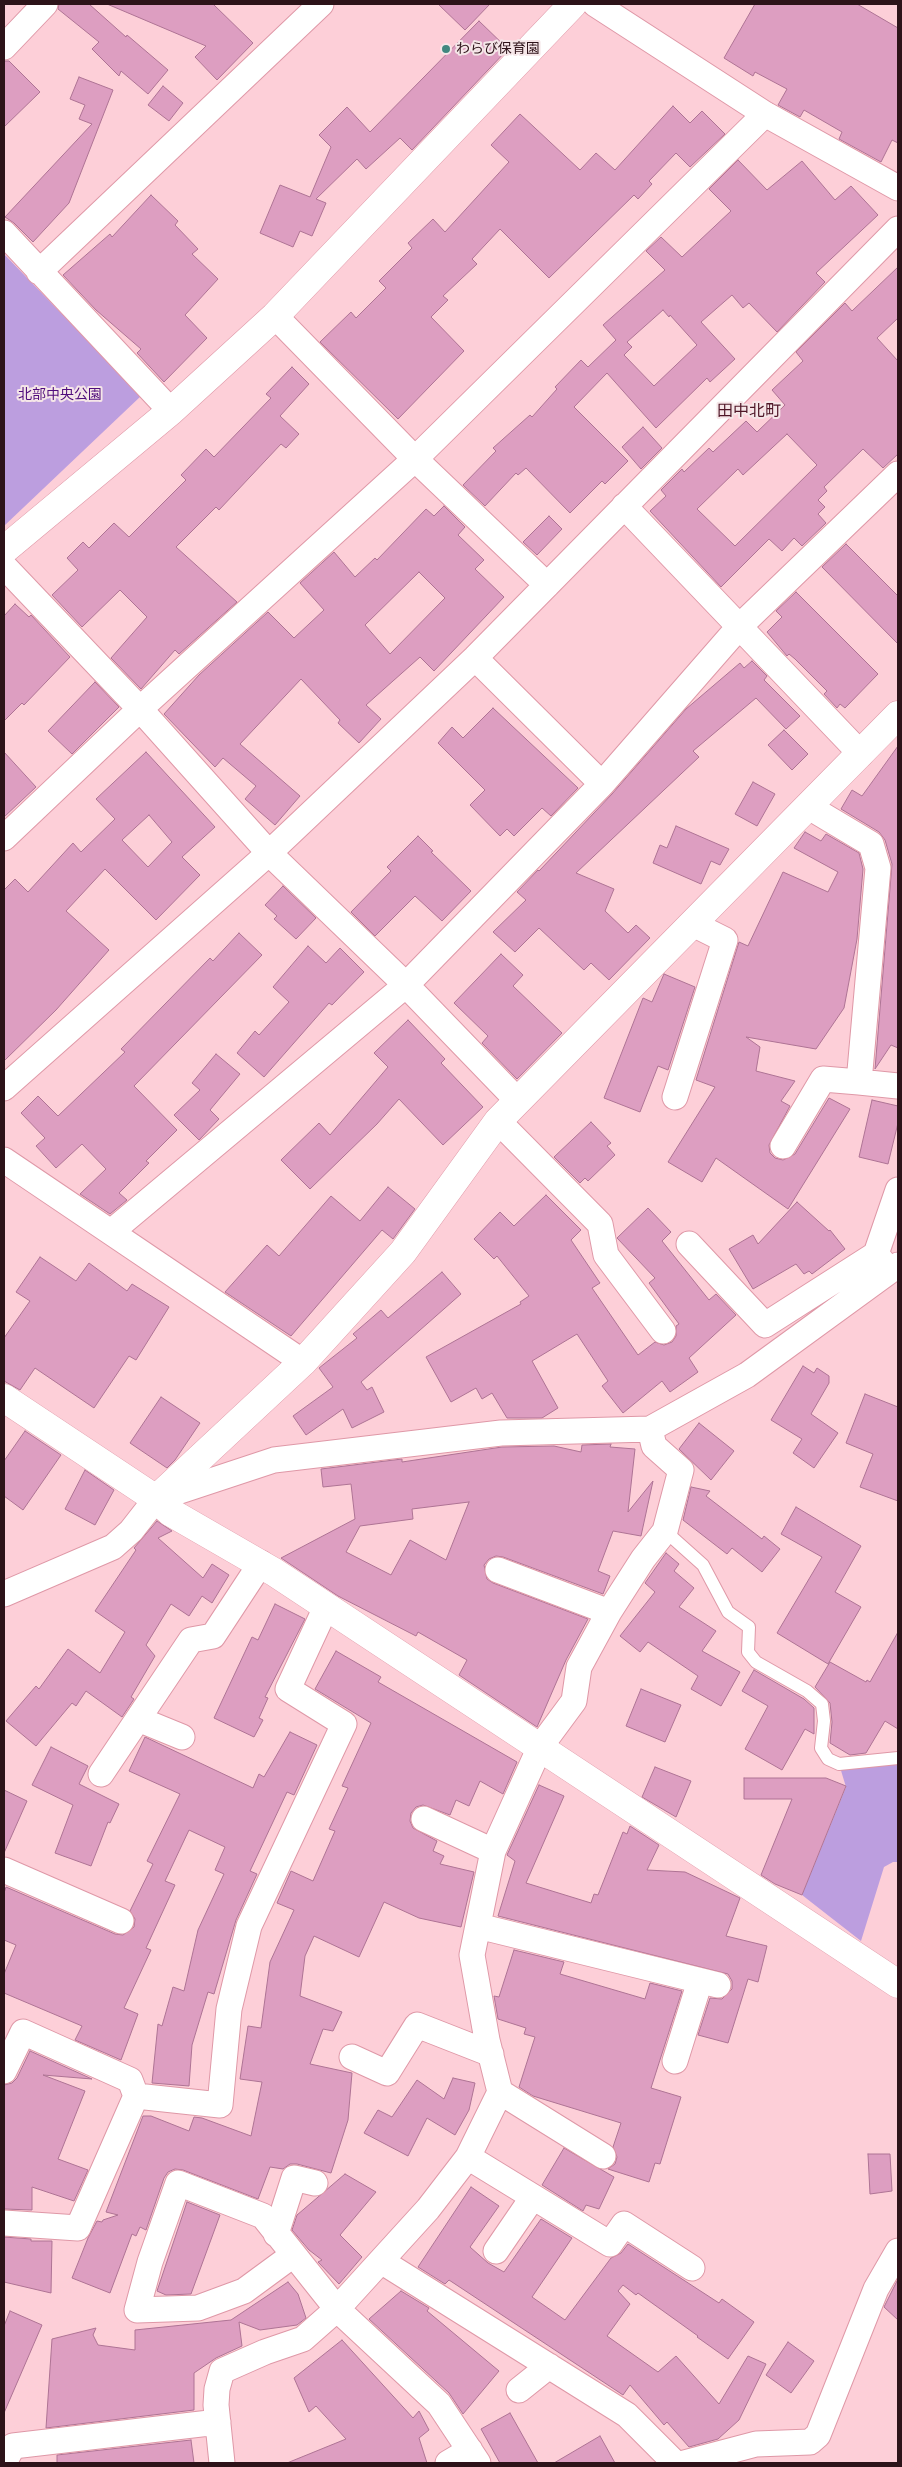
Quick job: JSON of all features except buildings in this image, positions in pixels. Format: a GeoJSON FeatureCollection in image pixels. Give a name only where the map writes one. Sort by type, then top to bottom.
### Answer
{"type":"FeatureCollection","features":[{"type":"Feature","properties":{"kind":"street"},"geometry":{"type":"LineString","coordinates":[[4,47],[45,4]]}},
{"type":"Feature","properties":{"kind":"street"},"geometry":{"type":"LineString","coordinates":[[39,272],[321,4]]}},
{"type":"Feature","properties":{"kind":"street"},"geometry":{"type":"LineString","coordinates":[[4,550],[171,411],[275,316],[572,4]]}},
{"type":"Feature","properties":{"kind":"street"},"geometry":{"type":"LineString","coordinates":[[595,4],[765,114],[898,188]]}},
{"type":"Feature","properties":{"kind":"street"},"geometry":{"type":"LineString","coordinates":[[4,838],[140,709],[415,459],[765,114]]}},
{"type":"Feature","properties":{"kind":"street"},"geometry":{"type":"LineString","coordinates":[[4,1088],[270,853],[475,658],[898,229]]}},
{"type":"Feature","properties":{"kind":"street"},"geometry":{"type":"LineString","coordinates":[[4,233],[171,411]]}},
{"type":"Feature","properties":{"kind":"street"},"geometry":{"type":"LineString","coordinates":[[275,316],[415,459],[547,585]]}},
{"type":"Feature","properties":{"kind":"street"},"geometry":{"type":"LineString","coordinates":[[111,1232],[406,985],[602,784],[740,627],[898,474]]}},
{"type":"Feature","properties":{"kind":"street"},"geometry":{"type":"LineString","coordinates":[[624,506],[860,754]]}},
{"type":"Feature","properties":{"kind":"street"},"geometry":{"type":"LineString","coordinates":[[4,566],[140,709],[270,853],[406,985],[518,1101]]}},
{"type":"Feature","properties":{"kind":"street"},"geometry":{"type":"LineString","coordinates":[[475,658],[602,784]]}},
{"type":"Feature","properties":{"kind":"street"},"geometry":{"type":"LineString","coordinates":[[4,1594],[113,1547],[131,1531],[156,1499],[303,1362],[403,1252],[498,1121],[898,715]]}},
{"type":"Feature","properties":{"kind":"street"},"geometry":{"type":"LineString","coordinates":[[809,807],[871,844],[878,868],[859,1082]]}},
{"type":"Feature","properties":{"kind":"street"},"geometry":{"type":"LineString","coordinates":[[685,1089],[720,987],[725,940],[693,924]]}},
{"type":"Feature","properties":{"kind":"street"},"geometry":{"type":"LineString","coordinates":[[782,1146],[823,1079],[898,1086]]}},
{"type":"Feature","properties":{"kind":"street"},"geometry":{"type":"LineString","coordinates":[[498,1121],[600,1224],[606,1255],[662,1331]]}},
{"type":"Feature","properties":{"kind":"street"},"geometry":{"type":"LineString","coordinates":[[4,1160],[303,1362]]}},
{"type":"Feature","properties":{"kind":"street"},"geometry":{"type":"LineString","coordinates":[[156,1499],[274,1460],[501,1433],[650,1429],[748,1375],[888,1263],[898,1190]]}},
{"type":"Feature","properties":{"kind":"street"},"geometry":{"type":"LineString","coordinates":[[689,1244],[765,1325],[888,1263]]}},
{"type":"Feature","properties":{"kind":"street"},"geometry":{"type":"LineString","coordinates":[[4,1398],[156,1499],[170,1512],[260,1563],[898,1984]]}},
{"type":"Feature","properties":{"kind":"street"},"geometry":{"type":"LineString","coordinates":[[222,2463],[217,2389],[222,2371],[265,2352],[303,2339],[337,2309],[428,2209],[468,2157],[500,2092],[490,2054],[472,1955],[493,1851],[540,1747],[574,1701],[579,1668],[609,1612],[642,1559],[665,1531],[681,1470],[654,1446],[650,1429]]}},
{"type":"Feature","properties":{"kind":"street"},"geometry":{"type":"LineString","coordinates":[[102,1774],[191,1640],[213,1636],[260,1563]]}},
{"type":"Feature","properties":{"kind":"street"},"geometry":{"type":"LineString","coordinates":[[498,1570],[609,1612]]}},
{"type":"Feature","properties":{"kind":"street"},"geometry":{"type":"LineString","coordinates":[[136,2096],[220,2105],[229,2009],[249,1926],[344,1724],[288,1689],[326,1607]]}},
{"type":"Feature","properties":{"kind":"street"},"geometry":{"type":"LineString","coordinates":[[138,1719],[182,1737]]}},
{"type":"Feature","properties":{"kind":"street"},"geometry":{"type":"LineString","coordinates":[[424,1820],[493,1851]]}},
{"type":"Feature","properties":{"kind":"street"},"geometry":{"type":"LineString","coordinates":[[4,1870],[121,1921]]}},
{"type":"Feature","properties":{"kind":"street"},"geometry":{"type":"LineString","coordinates":[[478,1926],[709,1983],[676,2061]]}},
{"type":"Feature","properties":{"kind":"street"},"geometry":{"type":"LineString","coordinates":[[352,2056],[387,2073],[417,2026],[490,2054]]}},
{"type":"Feature","properties":{"kind":"street"},"geometry":{"type":"LineString","coordinates":[[4,2071],[13,2028],[130,2080],[136,2096],[78,2228],[4,2223]]}},
{"type":"Feature","properties":{"kind":"street"},"geometry":{"type":"LineString","coordinates":[[500,2092],[603,2156]]}},
{"type":"Feature","properties":{"kind":"street"},"geometry":{"type":"LineString","coordinates":[[468,2157],[610,2244],[624,2224],[692,2268]]}},
{"type":"Feature","properties":{"kind":"street"},"geometry":{"type":"LineString","coordinates":[[276,2234],[294,2178],[314,2183]]}},
{"type":"Feature","properties":{"kind":"street"},"geometry":{"type":"LineString","coordinates":[[293,2255],[244,2291],[198,2308],[136,2310],[150,2262],[178,2183],[262,2216],[337,2309],[439,2404],[474,2457],[448,2463]]}},
{"type":"Feature","properties":{"kind":"street"},"geometry":{"type":"LineString","coordinates":[[496,2251],[533,2197]]}},
{"type":"Feature","properties":{"kind":"street"},"geometry":{"type":"LineString","coordinates":[[684,2463],[756,2444],[810,2442],[818,2435],[876,2290],[898,2251]]}},
{"type":"Feature","properties":{"kind":"street"},"geometry":{"type":"LineString","coordinates":[[380,2261],[627,2414],[675,2463]]}},
{"type":"Feature","properties":{"kind":"street"},"geometry":{"type":"LineString","coordinates":[[519,2390],[549,2366]]}},
{"type":"Feature","properties":{"kind":"street"},"geometry":{"type":"LineString","coordinates":[[4,2463],[13,2446],[218,2422]]}},
{"type":"Feature","properties":{"kind":"lane"},"geometry":{"type":"LineString","coordinates":[[665,1531],[703,1565],[728,1612],[749,1628],[748,1652],[756,1662],[807,1691],[822,1704],[824,1721],[821,1748],[828,1759],[839,1764],[898,1758]]}},
{"type":"Feature","properties":{"kind":"green space","name":"北部中央公園"},"geometry":{"type":"Polygon","coordinates":[[[4,254],[141,396],[4,526],[4,254]]]}},
{"type":"Feature","properties":{"kind":"green space"},"geometry":{"type":"Polygon","coordinates":[[[898,1758],[898,1862],[893,1862],[884,1867],[861,1941],[802,1895],[846,1787],[839,1764],[898,1758]]]}},
{"type":"Feature","properties":{"kind":"place","name":"わらび保育園"},"geometry":{"type":"Point","coordinates":[446,49]}},
{"type":"Feature","properties":{"kind":"district","name":"田中北町"},"geometry":{"type":"Point","coordinates":[749,411]}}]}
